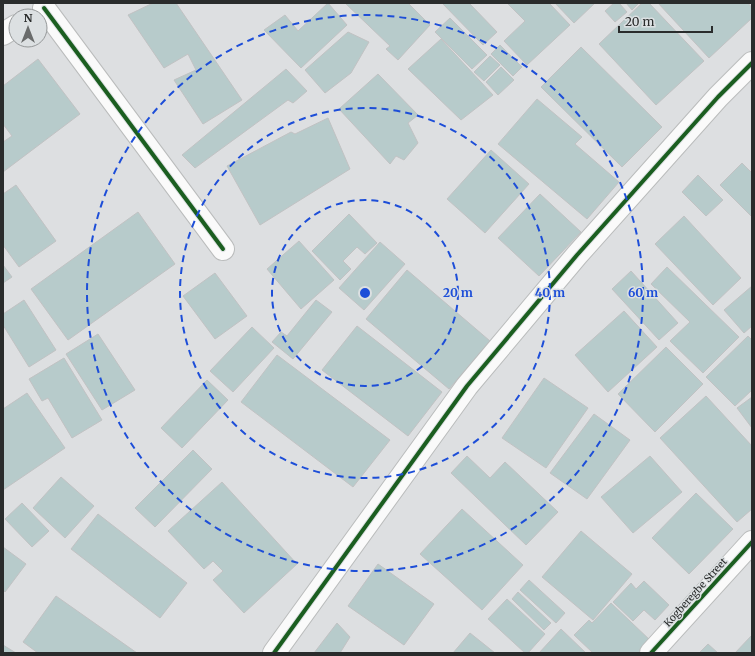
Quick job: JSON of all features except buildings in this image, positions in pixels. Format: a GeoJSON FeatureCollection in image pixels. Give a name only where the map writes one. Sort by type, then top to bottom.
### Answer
{"type":"FeatureCollection","features":[{"type":"Feature","properties":{"kind":"street"},"geometry":{"type":"LineString","coordinates":[[48,17],[223,249]]}},
{"type":"Feature","properties":{"kind":"street"},"geometry":{"type":"LineString","coordinates":[[274,653],[467,386],[577,255],[718,97],[752,63]]}},
{"type":"Feature","properties":{"kind":"street","name":"Kogberegbe Street"},"geometry":{"type":"LineString","coordinates":[[651,653],[752,542]]}},
{"type":"Feature","properties":{"kind":"cycle path"},"geometry":{"type":"LineString","coordinates":[[48,13],[223,249]]}},
{"type":"Feature","properties":{"kind":"cycle path"},"geometry":{"type":"LineString","coordinates":[[274,653],[467,386],[577,255],[718,97],[752,63]]}},
{"type":"Feature","properties":{"kind":"cycle path"},"geometry":{"type":"LineString","coordinates":[[651,653],[752,542]]}}]}
